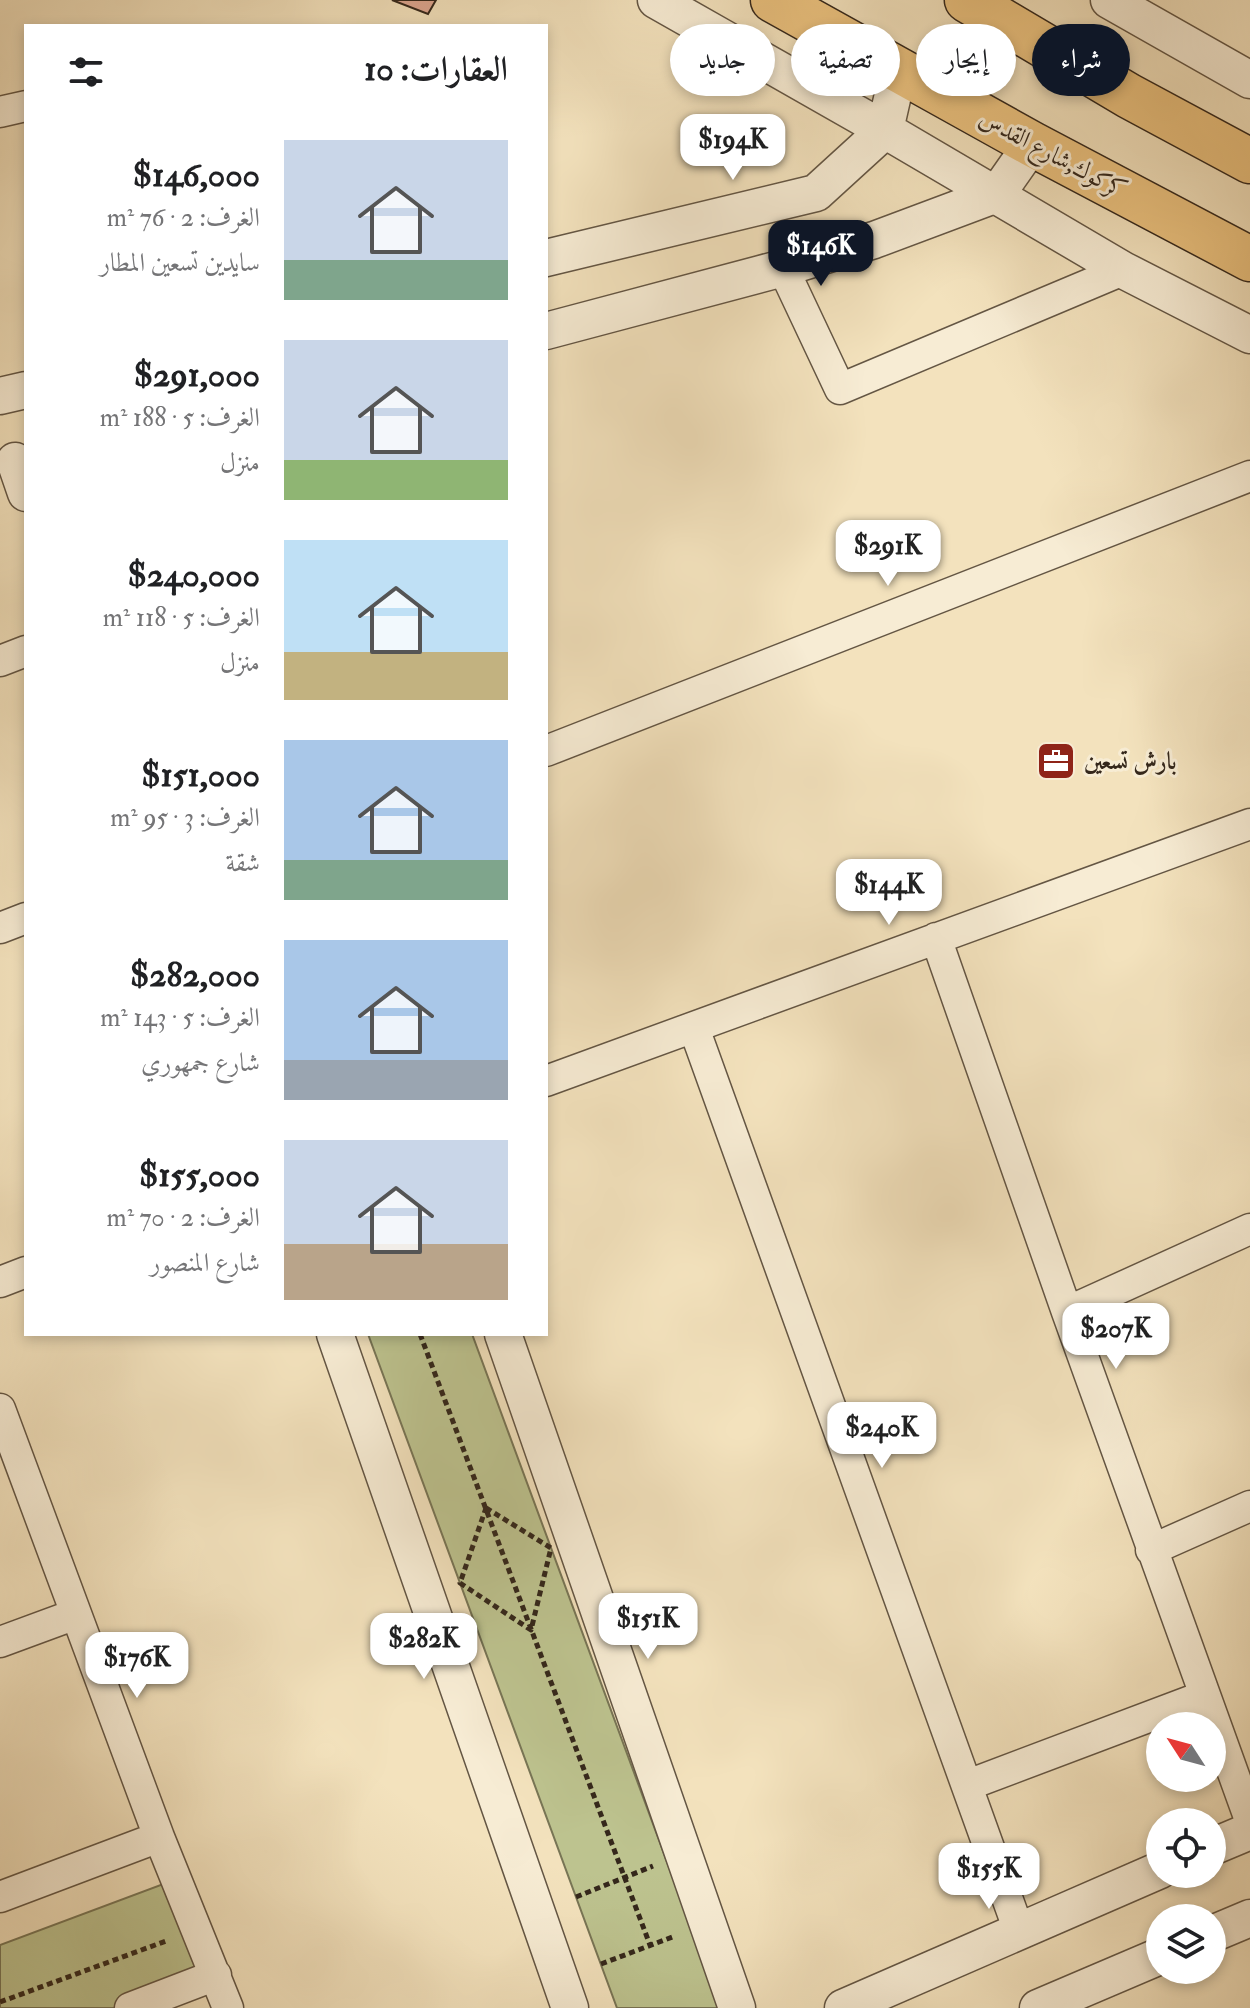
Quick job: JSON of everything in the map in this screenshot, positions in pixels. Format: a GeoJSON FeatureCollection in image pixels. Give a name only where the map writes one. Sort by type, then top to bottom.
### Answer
{"type":"FeatureCollection","features":[{"type":"Feature","properties":{"kind":"main road","name":"كركوك,شارع القدس"},"geometry":{"type":"LineString","coordinates":[[773,0],[817,24]]}},
{"type":"Feature","properties":{"kind":"main road"},"geometry":{"type":"LineString","coordinates":[[967,0],[1129,96],[1250,161]]}},
{"type":"Feature","properties":{"kind":"main road","name":"كركوك,شارع القدس"},"geometry":{"type":"LineString","coordinates":[[900,69],[1032,144],[1250,259]]}},
{"type":"Feature","properties":{"kind":"street"},"geometry":{"type":"LineString","coordinates":[[656,0],[997,194],[1123,270],[1250,335]]}},
{"type":"Feature","properties":{"kind":"street"},"geometry":{"type":"LineString","coordinates":[[1109,0],[1250,80]]}},
{"type":"Feature","properties":{"kind":"street"},"geometry":{"type":"LineString","coordinates":[[548,258],[816,193],[885,130],[893,96]]}},
{"type":"Feature","properties":{"kind":"street"},"geometry":{"type":"LineString","coordinates":[[0,112],[24,106]]}},
{"type":"Feature","properties":{"kind":"street"},"geometry":{"type":"LineString","coordinates":[[548,330],[783,268],[874,240],[997,194],[1032,144]]}},
{"type":"Feature","properties":{"kind":"street"},"geometry":{"type":"LineString","coordinates":[[783,268],[840,389],[1123,270]]}},
{"type":"Feature","properties":{"kind":"street"},"geometry":{"type":"LineString","coordinates":[[0,396],[24,390]]}},
{"type":"Feature","properties":{"kind":"street"},"geometry":{"type":"LineString","coordinates":[[548,750],[1250,476]]}},
{"type":"Feature","properties":{"kind":"street"},"geometry":{"type":"LineString","coordinates":[[0,661],[24,652]]}},
{"type":"Feature","properties":{"kind":"street"},"geometry":{"type":"LineString","coordinates":[[548,1080],[1250,824]]}},
{"type":"Feature","properties":{"kind":"street"},"geometry":{"type":"LineString","coordinates":[[0,928],[24,919]]}},
{"type":"Feature","properties":{"kind":"street"},"geometry":{"type":"LineString","coordinates":[[936,938],[1151,1550],[1250,1820]]}},
{"type":"Feature","properties":{"kind":"street"},"geometry":{"type":"LineString","coordinates":[[694,1028],[1019,1931]]}},
{"type":"Feature","properties":{"kind":"street"},"geometry":{"type":"LineString","coordinates":[[1067,1312],[1250,1229]]}},
{"type":"Feature","properties":{"kind":"street"},"geometry":{"type":"LineString","coordinates":[[0,1282],[24,1273]]}},
{"type":"Feature","properties":{"kind":"street"},"geometry":{"type":"LineString","coordinates":[[336,1336],[570,2008]]}},
{"type":"Feature","properties":{"kind":"street"},"geometry":{"type":"LineString","coordinates":[[504,1336],[737,2008]]}},
{"type":"Feature","properties":{"kind":"street"},"geometry":{"type":"LineString","coordinates":[[0,1409],[159,1837],[228,2008]]}},
{"type":"Feature","properties":{"kind":"street"},"geometry":{"type":"LineString","coordinates":[[1151,1550],[1250,1506]]}},
{"type":"Feature","properties":{"kind":"street"},"geometry":{"type":"LineString","coordinates":[[0,1642],[76,1614]]}},
{"type":"Feature","properties":{"kind":"street"},"geometry":{"type":"LineString","coordinates":[[968,1785],[1204,1696]]}},
{"type":"Feature","properties":{"kind":"street"},"geometry":{"type":"LineString","coordinates":[[1226,1841],[1250,1831]]}},
{"type":"Feature","properties":{"kind":"street"},"geometry":{"type":"LineString","coordinates":[[0,1897],[159,1837]]}},
{"type":"Feature","properties":{"kind":"street"},"geometry":{"type":"LineString","coordinates":[[843,2008],[1146,1876]]}},
{"type":"Feature","properties":{"kind":"street"},"geometry":{"type":"LineString","coordinates":[[1226,1928],[1250,1918]]}},
{"type":"Feature","properties":{"kind":"street"},"geometry":{"type":"LineString","coordinates":[[1038,2008],[1146,1962]]}},
{"type":"Feature","properties":{"kind":"street"},"geometry":{"type":"LineString","coordinates":[[130,2008],[216,1975]]}},
{"type":"Feature","properties":{"kind":"path"},"geometry":{"type":"LineString","coordinates":[[421,1336],[650,1945]]}},
{"type":"Feature","properties":{"kind":"path"},"geometry":{"type":"LineString","coordinates":[[486,1508],[460,1583],[531,1630]]}},
{"type":"Feature","properties":{"kind":"path"},"geometry":{"type":"LineString","coordinates":[[486,1508],[551,1548],[531,1630]]}},
{"type":"Feature","properties":{"kind":"path"},"geometry":{"type":"LineString","coordinates":[[576,1897],[667,1861]]}},
{"type":"Feature","properties":{"kind":"path"},"geometry":{"type":"LineString","coordinates":[[0,2002],[197,1929]]}},
{"type":"Feature","properties":{"kind":"path"},"geometry":{"type":"LineString","coordinates":[[601,1964],[678,1934]]}},
{"type":"Feature","properties":{"kind":"green space"},"geometry":{"type":"Polygon","coordinates":[[[369,1336],[473,1336],[721,2008],[617,2008],[369,1336]]]}},
{"type":"Feature","properties":{"kind":"green space"},"geometry":{"type":"Polygon","coordinates":[[[166,1883],[202,1981],[130,2008],[0,2008],[0,1945],[166,1883]]]}},
{"type":"Feature","properties":{"kind":"building"},"geometry":{"type":"Polygon","coordinates":[[[392,0],[436,0],[428,14],[392,0]]]}},
{"type":"Feature","properties":{"kind":"place","name":"بارش تسعين"},"geometry":{"type":"Point","coordinates":[1056,761]}}]}
